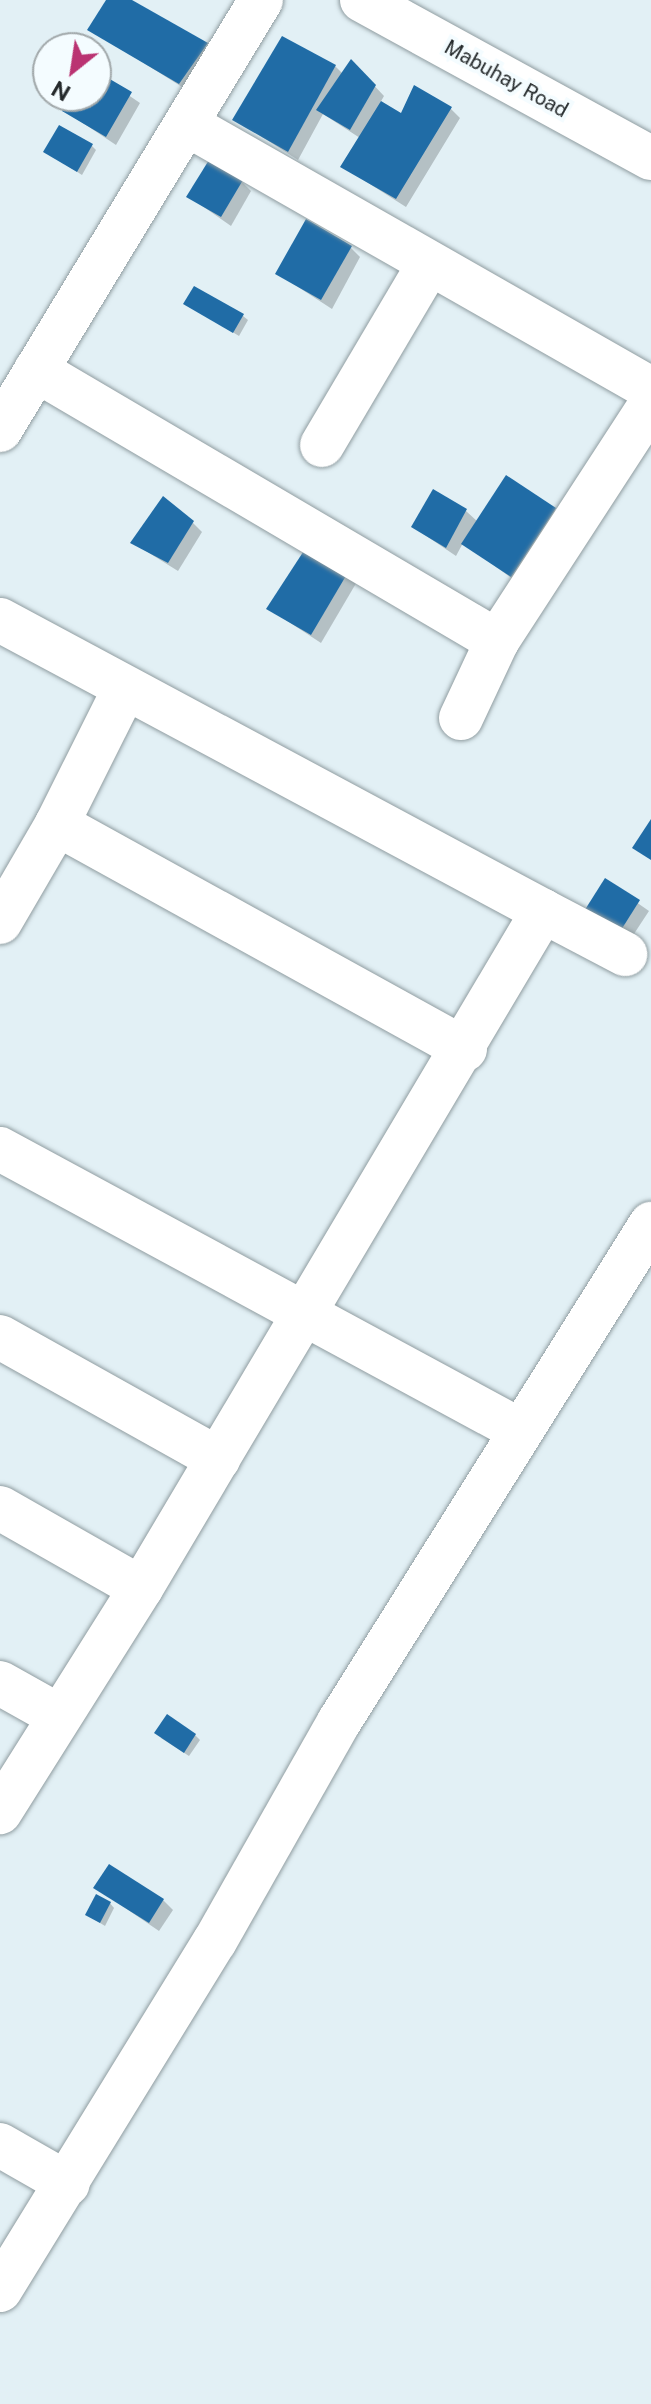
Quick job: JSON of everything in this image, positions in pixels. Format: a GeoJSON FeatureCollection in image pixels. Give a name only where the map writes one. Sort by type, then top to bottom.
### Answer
{"type":"FeatureCollection","features":[{"type":"Feature","properties":{"kind":"street"},"geometry":{"type":"LineString","coordinates":[[0,430],[188,125],[261,0]]}},
{"type":"Feature","properties":{"kind":"street","name":"Mabuhay Road"},"geometry":{"type":"LineString","coordinates":[[362,0],[651,158]]}},
{"type":"Feature","properties":{"kind":"street"},"geometry":{"type":"LineString","coordinates":[[188,125],[651,389]]}},
{"type":"Feature","properties":{"kind":"street"},"geometry":{"type":"LineString","coordinates":[[322,445],[429,264]]}},
{"type":"Feature","properties":{"kind":"street"},"geometry":{"type":"LineString","coordinates":[[36,370],[497,641]]}},
{"type":"Feature","properties":{"kind":"street"},"geometry":{"type":"LineString","coordinates":[[461,718],[497,641],[651,404]]}},
{"type":"Feature","properties":{"kind":"street"},"geometry":{"type":"LineString","coordinates":[[1,621],[625,954]]}},
{"type":"Feature","properties":{"kind":"street"},"geometry":{"type":"LineString","coordinates":[[0,922],[57,824],[125,688]]}},
{"type":"Feature","properties":{"kind":"street"},"geometry":{"type":"LineString","coordinates":[[57,824],[465,1049]]}},
{"type":"Feature","properties":{"kind":"street"},"geometry":{"type":"LineString","coordinates":[[0,1812],[141,1588],[302,1312],[465,1049],[543,911]]}},
{"type":"Feature","properties":{"kind":"street"},"geometry":{"type":"LineString","coordinates":[[0,1149],[519,1430]]}},
{"type":"Feature","properties":{"kind":"street"},"geometry":{"type":"LineString","coordinates":[[0,2290],[68,2184],[339,1722],[519,1430],[651,1224]]}},
{"type":"Feature","properties":{"kind":"street"},"geometry":{"type":"LineString","coordinates":[[0,1337],[218,1459]]}},
{"type":"Feature","properties":{"kind":"street"},"geometry":{"type":"LineString","coordinates":[[0,1508],[141,1588]]}},
{"type":"Feature","properties":{"kind":"street"},"geometry":{"type":"LineString","coordinates":[[0,1683],[59,1716]]}},
{"type":"Feature","properties":{"kind":"street"},"geometry":{"type":"LineString","coordinates":[[0,2145],[68,2184]]}},
{"type":"Feature","properties":{"kind":"building"},"geometry":{"type":"Polygon","coordinates":[[[106,0],[132,0],[208,43],[179,84],[112,45],[112,32],[87,30],[106,0]]]}},
{"type":"Feature","properties":{"kind":"building"},"geometry":{"type":"Polygon","coordinates":[[[282,36],[336,65],[288,152],[232,120],[282,36]]]}},
{"type":"Feature","properties":{"kind":"building"},"geometry":{"type":"Polygon","coordinates":[[[351,59],[376,85],[350,130],[316,110],[351,59]]]}},
{"type":"Feature","properties":{"kind":"building"},"geometry":{"type":"Polygon","coordinates":[[[112,80],[132,92],[106,137],[64,112],[112,112],[112,80]]]}},
{"type":"Feature","properties":{"kind":"building"},"geometry":{"type":"Polygon","coordinates":[[[414,85],[452,107],[396,199],[340,167],[381,101],[401,113],[414,85]]]}},
{"type":"Feature","properties":{"kind":"building"},"geometry":{"type":"Polygon","coordinates":[[[59,125],[93,144],[77,172],[43,152],[59,125]]]}},
{"type":"Feature","properties":{"kind":"building"},"geometry":{"type":"Polygon","coordinates":[[[209,160],[243,180],[221,217],[186,197],[209,160]]]}},
{"type":"Feature","properties":{"kind":"building"},"geometry":{"type":"Polygon","coordinates":[[[306,219],[352,246],[321,300],[275,274],[306,219]]]}},
{"type":"Feature","properties":{"kind":"building"},"geometry":{"type":"Polygon","coordinates":[[[194,286],[244,314],[233,333],[183,304],[194,286]]]}},
{"type":"Feature","properties":{"kind":"building"},"geometry":{"type":"Polygon","coordinates":[[[506,475],[556,508],[511,577],[461,544],[506,475]]]}},
{"type":"Feature","properties":{"kind":"building"},"geometry":{"type":"Polygon","coordinates":[[[433,489],[467,509],[446,548],[411,527],[433,489]]]}},
{"type":"Feature","properties":{"kind":"building"},"geometry":{"type":"Polygon","coordinates":[[[163,496],[194,521],[168,563],[130,543],[163,496]]]}},
{"type":"Feature","properties":{"kind":"building"},"geometry":{"type":"Polygon","coordinates":[[[307,546],[350,569],[311,635],[266,609],[307,546]]]}},
{"type":"Feature","properties":{"kind":"building"},"geometry":{"type":"Polygon","coordinates":[[[651,819],[651,860],[632,848],[651,819]]]}},
{"type":"Feature","properties":{"kind":"building"},"geometry":{"type":"Polygon","coordinates":[[[605,878],[640,900],[616,938],[581,916],[605,878]]]}},
{"type":"Feature","properties":{"kind":"building"},"geometry":{"type":"Polygon","coordinates":[[[167,1714],[196,1734],[184,1753],[154,1733],[167,1714]]]}},
{"type":"Feature","properties":{"kind":"building"},"geometry":{"type":"Polygon","coordinates":[[[109,1864],[164,1899],[149,1923],[93,1888],[109,1864]]]}},
{"type":"Feature","properties":{"kind":"building"},"geometry":{"type":"Polygon","coordinates":[[[96,1894],[111,1902],[100,1923],[85,1915],[96,1894]]]}}]}
